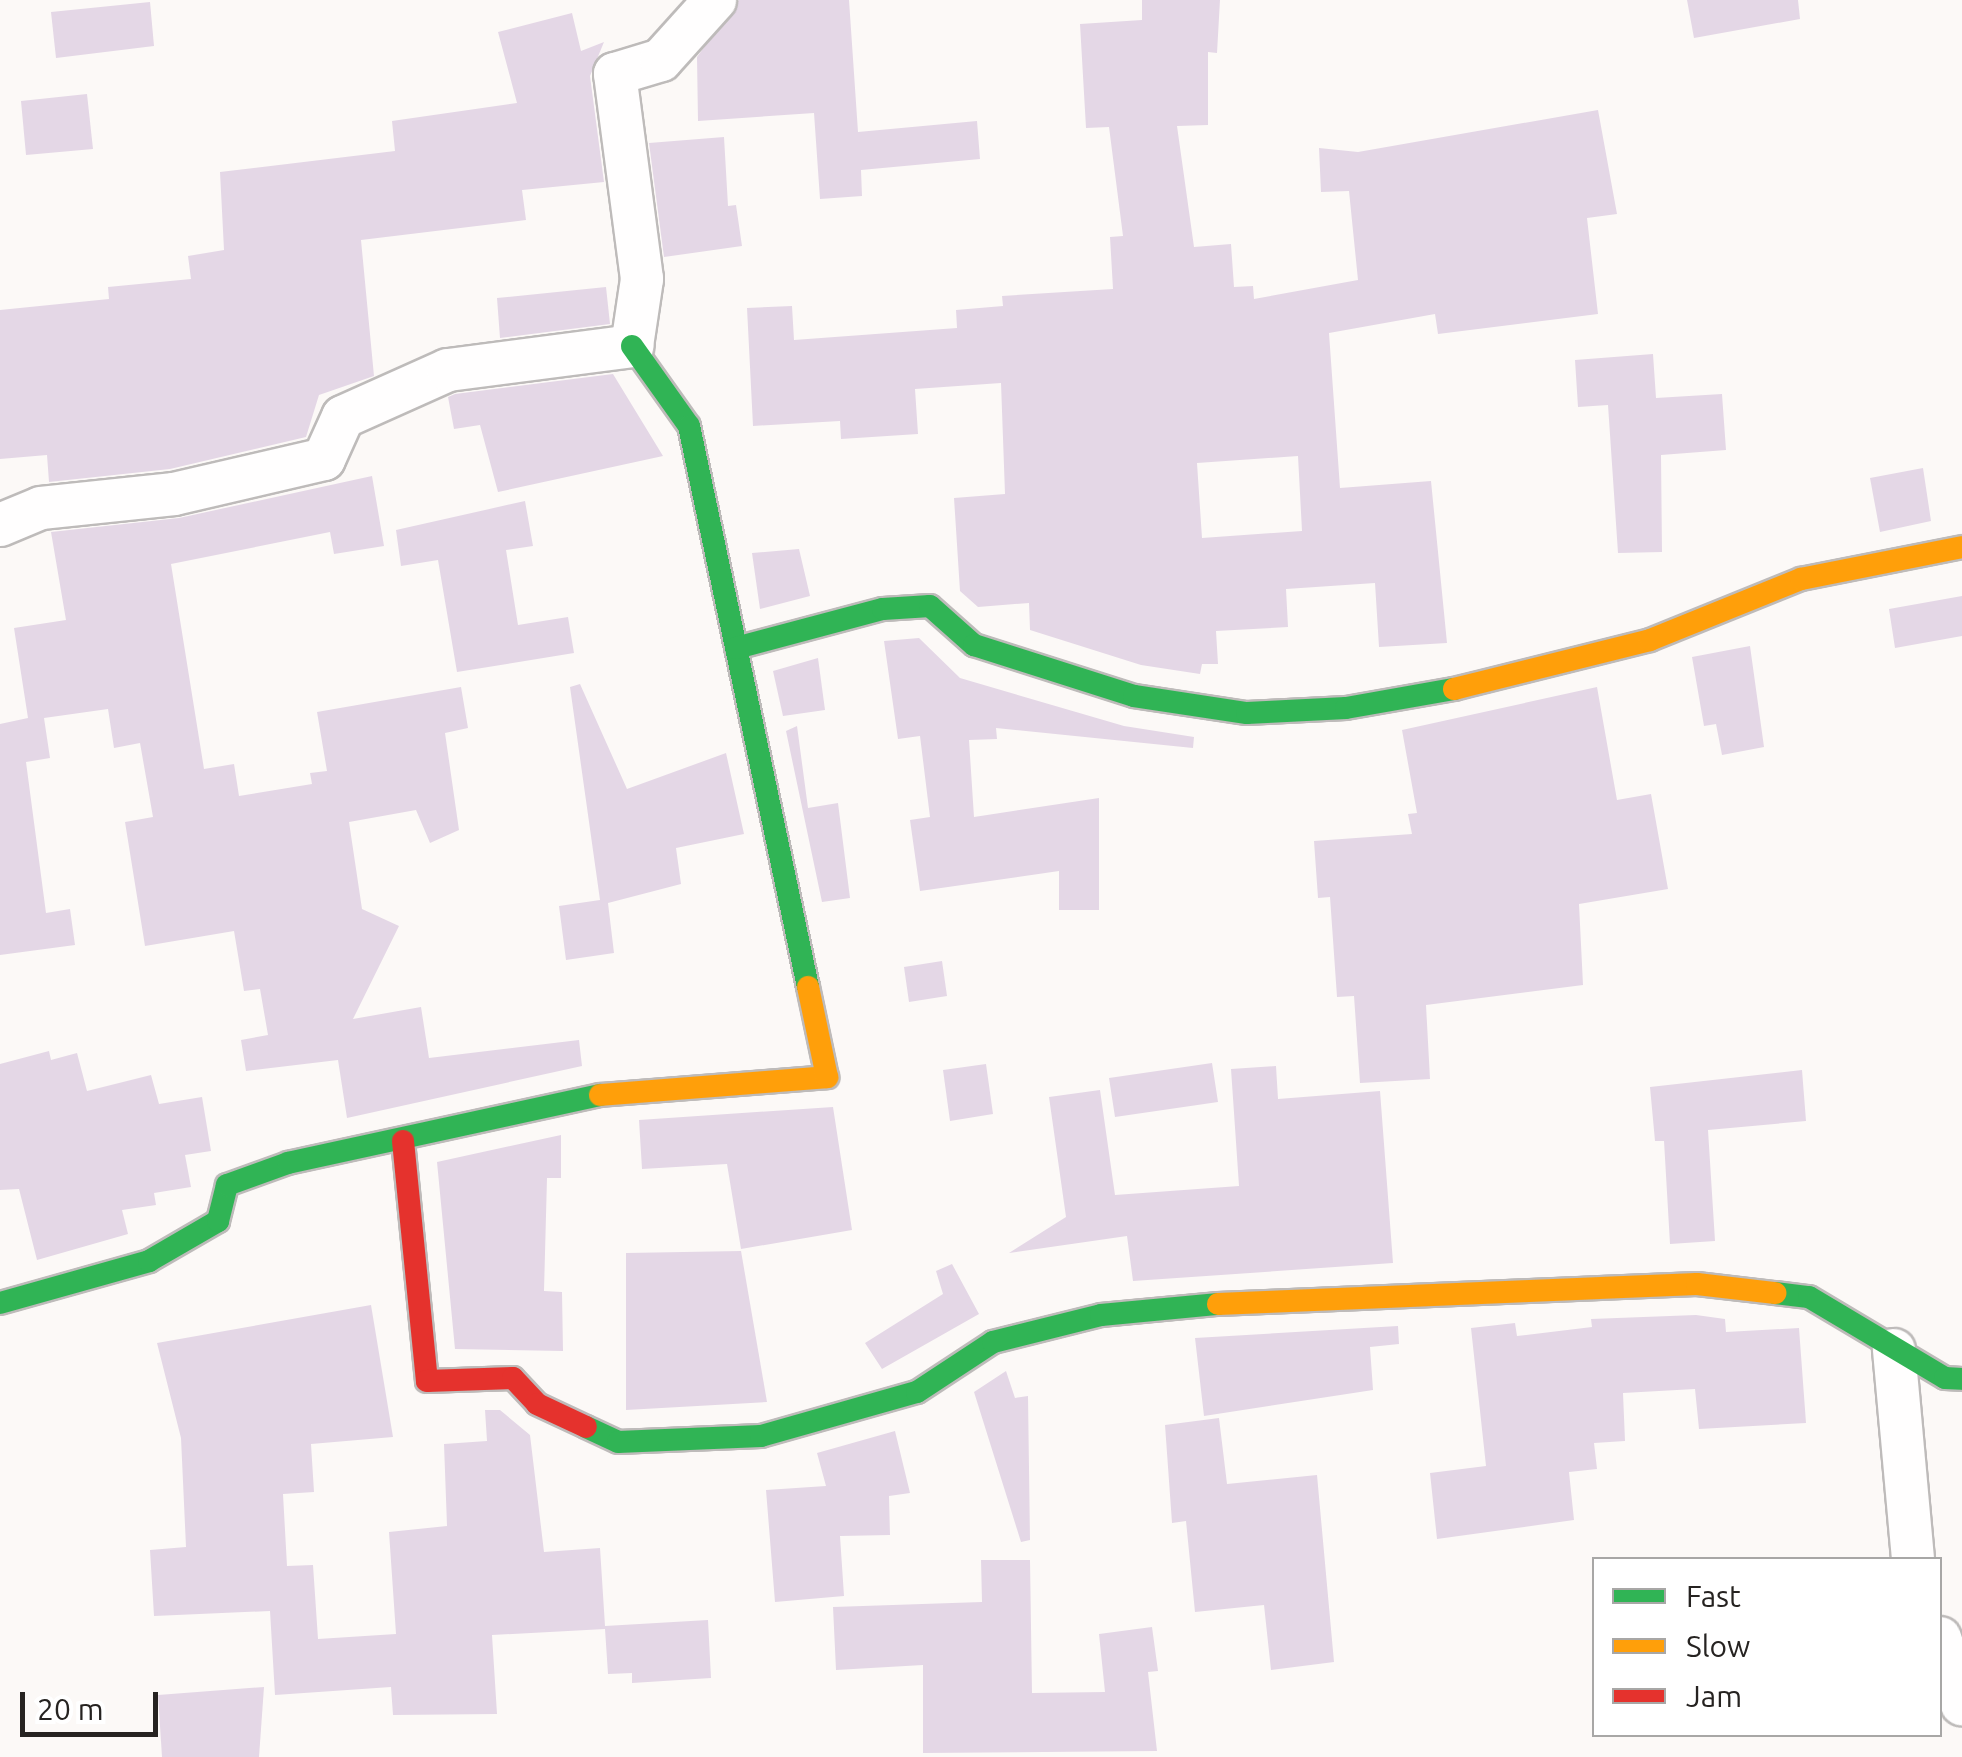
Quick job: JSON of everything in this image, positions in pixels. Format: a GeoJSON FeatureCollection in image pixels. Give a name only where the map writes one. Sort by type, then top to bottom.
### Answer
{"type":"FeatureCollection","features":[{"type":"Feature","properties":{"kind":"street"},"geometry":{"type":"LineString","coordinates":[[0,1303],[149,1262],[218,1221],[227,1185],[288,1163],[403,1141],[622,1090],[828,1077],[689,426],[632,346],[642,279],[616,74],[662,60],[715,0]]}},
{"type":"Feature","properties":{"kind":"street"},"geometry":{"type":"LineString","coordinates":[[0,526],[41,508],[174,494],[324,460],[343,417],[448,370],[632,346]]}},
{"type":"Feature","properties":{"kind":"street"},"geometry":{"type":"LineString","coordinates":[[736,648],[883,609],[930,606],[974,645],[1134,696],[1246,714],[1346,708],[1462,688],[1650,640],[1800,579],[1962,546]]}},
{"type":"Feature","properties":{"kind":"street"},"geometry":{"type":"LineString","coordinates":[[403,1141],[428,1381],[513,1378],[537,1404],[618,1442],[761,1436],[917,1392],[993,1342],[1101,1315],[1289,1298],[1696,1284],[1808,1297],[1894,1350],[1962,1379]]}},
{"type":"Feature","properties":{"kind":"street"},"geometry":{"type":"LineString","coordinates":[[1894,1350],[1913,1557]]}},
{"type":"Feature","properties":{"kind":"street"},"geometry":{"type":"LineString","coordinates":[[1942,1644],[1962,1704]]}},
{"type":"Feature","properties":{"kind":"building"},"geometry":{"type":"Polygon","coordinates":[[[739,0],[849,0],[858,132],[977,121],[980,159],[861,170],[862,196],[820,199],[814,113],[698,121],[697,57],[739,0]]]}},
{"type":"Feature","properties":{"kind":"building"},"geometry":{"type":"Polygon","coordinates":[[[1142,0],[1220,0],[1217,53],[1208,52],[1208,125],[1177,126],[1194,247],[1231,244],[1234,287],[1253,286],[1254,299],[1358,280],[1349,191],[1321,192],[1319,148],[1358,152],[1598,110],[1617,214],[1587,218],[1598,314],[1438,334],[1435,314],[1329,333],[1340,488],[1431,481],[1447,643],[1379,647],[1375,583],[1286,589],[1288,627],[1216,631],[1218,664],[1202,664],[1200,674],[1141,665],[1030,630],[1029,603],[978,607],[960,591],[954,498],[1005,494],[1001,383],[915,389],[918,434],[841,439],[840,421],[753,426],[747,308],[792,306],[794,340],[957,328],[956,310],[1003,306],[1002,296],[1113,289],[1110,237],[1123,236],[1109,127],[1086,128],[1080,24],[1142,20],[1142,0]],[[1298,456],[1197,463],[1202,538],[1302,531],[1298,456]]]}},
{"type":"Feature","properties":{"kind":"building"},"geometry":{"type":"Polygon","coordinates":[[[1687,0],[1798,0],[1800,19],[1694,38],[1687,0]]]}},
{"type":"Feature","properties":{"kind":"building"},"geometry":{"type":"Polygon","coordinates":[[[150,2],[154,46],[56,58],[51,12],[150,2]]]}},
{"type":"Feature","properties":{"kind":"building"},"geometry":{"type":"Polygon","coordinates":[[[572,13],[581,51],[604,42],[590,76],[604,182],[522,190],[526,220],[361,240],[374,376],[319,395],[306,437],[170,469],[49,482],[47,455],[0,459],[0,310],[109,299],[108,287],[191,279],[188,256],[224,250],[220,172],[395,151],[392,121],[517,103],[498,32],[572,13]]]}},
{"type":"Feature","properties":{"kind":"building"},"geometry":{"type":"Polygon","coordinates":[[[87,94],[93,149],[26,155],[21,101],[87,94]]]}},
{"type":"Feature","properties":{"kind":"building"},"geometry":{"type":"Polygon","coordinates":[[[724,137],[728,206],[736,205],[742,246],[664,257],[649,143],[724,137]]]}},
{"type":"Feature","properties":{"kind":"building"},"geometry":{"type":"Polygon","coordinates":[[[606,287],[610,324],[500,338],[497,298],[606,287]]]}},
{"type":"Feature","properties":{"kind":"building"},"geometry":{"type":"Polygon","coordinates":[[[1653,354],[1656,398],[1722,394],[1726,450],[1661,455],[1662,552],[1618,553],[1608,405],[1578,407],[1575,360],[1653,354]]]}},
{"type":"Feature","properties":{"kind":"building"},"geometry":{"type":"Polygon","coordinates":[[[613,374],[663,456],[498,492],[480,425],[454,429],[448,397],[455,394],[613,374]]]}},
{"type":"Feature","properties":{"kind":"building"},"geometry":{"type":"Polygon","coordinates":[[[1923,468],[1931,521],[1880,532],[1870,478],[1923,468]]]}},
{"type":"Feature","properties":{"kind":"building"},"geometry":{"type":"Polygon","coordinates":[[[372,476],[384,546],[334,554],[330,532],[171,564],[204,769],[234,764],[239,796],[312,784],[310,773],[327,771],[317,712],[461,687],[468,728],[445,733],[459,830],[430,843],[416,810],[349,822],[362,909],[399,926],[353,1019],[421,1007],[429,1058],[579,1040],[582,1066],[347,1118],[338,1060],[246,1071],[241,1040],[268,1035],[260,989],[244,991],[234,931],[145,946],[125,822],[153,817],[140,743],[114,748],[108,709],[44,718],[50,758],[26,762],[46,913],[70,909],[75,945],[0,955],[0,724],[28,718],[14,628],[66,620],[51,532],[179,518],[372,476]]]}},
{"type":"Feature","properties":{"kind":"building"},"geometry":{"type":"Polygon","coordinates":[[[525,501],[533,546],[506,550],[518,625],[568,617],[574,653],[457,672],[438,560],[401,566],[396,530],[525,501]]]}},
{"type":"Feature","properties":{"kind":"building"},"geometry":{"type":"Polygon","coordinates":[[[799,549],[810,596],[760,609],[752,553],[799,549]]]}},
{"type":"Feature","properties":{"kind":"building"},"geometry":{"type":"Polygon","coordinates":[[[1962,596],[1962,636],[1895,648],[1889,609],[1962,596]]]}},
{"type":"Feature","properties":{"kind":"building"},"geometry":{"type":"Polygon","coordinates":[[[919,638],[960,678],[1124,726],[1194,737],[1193,748],[996,728],[997,739],[969,740],[974,817],[1099,798],[1099,910],[1059,910],[1059,871],[920,891],[910,820],[930,817],[920,736],[898,739],[884,641],[919,638]]]}},
{"type":"Feature","properties":{"kind":"building"},"geometry":{"type":"Polygon","coordinates":[[[1750,646],[1764,747],[1722,755],[1716,724],[1704,726],[1692,657],[1750,646]]]}},
{"type":"Feature","properties":{"kind":"building"},"geometry":{"type":"Polygon","coordinates":[[[818,658],[825,710],[783,716],[773,671],[818,658]]]}},
{"type":"Feature","properties":{"kind":"building"},"geometry":{"type":"Polygon","coordinates":[[[580,684],[627,789],[726,753],[744,834],[676,848],[681,884],[608,903],[614,953],[566,960],[559,906],[600,900],[570,687],[580,684]]]}},
{"type":"Feature","properties":{"kind":"building"},"geometry":{"type":"Polygon","coordinates":[[[1597,687],[1617,800],[1651,794],[1668,889],[1579,904],[1583,985],[1426,1005],[1430,1079],[1360,1083],[1354,996],[1337,997],[1330,897],[1318,898],[1314,841],[1412,834],[1408,814],[1417,813],[1402,730],[1597,687]]]}},
{"type":"Feature","properties":{"kind":"building"},"geometry":{"type":"Polygon","coordinates":[[[797,726],[808,808],[838,803],[850,898],[822,902],[786,731],[797,726]]]}},
{"type":"Feature","properties":{"kind":"building"},"geometry":{"type":"Polygon","coordinates":[[[942,961],[947,996],[909,1002],[904,967],[942,961]]]}},
{"type":"Feature","properties":{"kind":"building"},"geometry":{"type":"Polygon","coordinates":[[[49,1051],[51,1060],[77,1053],[87,1091],[151,1075],[159,1104],[202,1097],[211,1151],[185,1155],[191,1187],[154,1193],[156,1205],[122,1210],[128,1234],[37,1260],[19,1189],[0,1190],[0,1064],[49,1051]]]}},
{"type":"Feature","properties":{"kind":"building"},"geometry":{"type":"Polygon","coordinates":[[[1212,1063],[1218,1102],[1115,1117],[1109,1078],[1212,1063]]]}},
{"type":"Feature","properties":{"kind":"building"},"geometry":{"type":"Polygon","coordinates":[[[986,1064],[993,1114],[950,1121],[943,1070],[986,1064]]]}},
{"type":"Feature","properties":{"kind":"building"},"geometry":{"type":"Polygon","coordinates":[[[1276,1066],[1278,1099],[1380,1091],[1393,1263],[1133,1281],[1127,1236],[1009,1253],[1066,1217],[1049,1097],[1100,1090],[1115,1195],[1239,1186],[1231,1069],[1276,1066]]]}},
{"type":"Feature","properties":{"kind":"building"},"geometry":{"type":"Polygon","coordinates":[[[1802,1070],[1806,1121],[1708,1130],[1715,1241],[1670,1244],[1664,1141],[1655,1141],[1650,1087],[1802,1070]]]}},
{"type":"Feature","properties":{"kind":"building"},"geometry":{"type":"Polygon","coordinates":[[[833,1107],[852,1230],[741,1249],[727,1164],[642,1169],[639,1120],[833,1107]]]}},
{"type":"Feature","properties":{"kind":"building"},"geometry":{"type":"Polygon","coordinates":[[[561,1135],[561,1178],[547,1178],[544,1291],[562,1292],[563,1351],[455,1349],[437,1162],[561,1135]]]}},
{"type":"Feature","properties":{"kind":"building"},"geometry":{"type":"Polygon","coordinates":[[[741,1251],[767,1402],[626,1410],[626,1253],[741,1251]]]}},
{"type":"Feature","properties":{"kind":"building"},"geometry":{"type":"Polygon","coordinates":[[[952,1264],[979,1314],[882,1369],[865,1343],[943,1294],[936,1271],[952,1264]]]}},
{"type":"Feature","properties":{"kind":"building"},"geometry":{"type":"Polygon","coordinates":[[[371,1305],[393,1437],[311,1444],[314,1492],[283,1494],[287,1566],[313,1565],[318,1639],[396,1634],[389,1532],[447,1526],[444,1444],[487,1441],[485,1410],[500,1410],[530,1435],[544,1552],[600,1548],[605,1626],[708,1620],[711,1678],[632,1683],[632,1673],[608,1674],[605,1629],[492,1635],[497,1714],[393,1715],[391,1687],[275,1695],[270,1611],[154,1616],[150,1550],[186,1547],[181,1438],[157,1343],[371,1305]]]}},
{"type":"Feature","properties":{"kind":"building"},"geometry":{"type":"Polygon","coordinates":[[[1696,1315],[1725,1319],[1726,1332],[1799,1328],[1806,1423],[1699,1429],[1695,1389],[1623,1393],[1625,1441],[1594,1443],[1597,1469],[1569,1472],[1574,1520],[1437,1539],[1430,1473],[1486,1466],[1471,1328],[1515,1323],[1517,1336],[1592,1327],[1591,1319],[1696,1315]]]}},
{"type":"Feature","properties":{"kind":"building"},"geometry":{"type":"Polygon","coordinates":[[[1398,1326],[1399,1344],[1370,1347],[1373,1390],[1204,1416],[1195,1338],[1398,1326]]]}},
{"type":"Feature","properties":{"kind":"building"},"geometry":{"type":"Polygon","coordinates":[[[1006,1371],[1015,1398],[1028,1396],[1030,1540],[1021,1542],[974,1392],[1006,1371]]]}},
{"type":"Feature","properties":{"kind":"building"},"geometry":{"type":"Polygon","coordinates":[[[1219,1418],[1227,1484],[1317,1475],[1334,1662],[1271,1670],[1264,1605],[1195,1612],[1186,1521],[1172,1523],[1165,1425],[1219,1418]]]}},
{"type":"Feature","properties":{"kind":"building"},"geometry":{"type":"Polygon","coordinates":[[[895,1431],[910,1493],[889,1496],[890,1535],[840,1536],[844,1596],[775,1602],[766,1490],[826,1486],[817,1453],[895,1431]]]}},
{"type":"Feature","properties":{"kind":"building"},"geometry":{"type":"Polygon","coordinates":[[[981,1560],[1030,1560],[1032,1693],[1105,1692],[1099,1634],[1152,1627],[1158,1671],[1148,1672],[1157,1751],[923,1753],[923,1665],[836,1670],[833,1607],[982,1602],[981,1560]]]}},
{"type":"Feature","properties":{"kind":"building"},"geometry":{"type":"Polygon","coordinates":[[[264,1687],[259,1757],[162,1757],[158,1695],[264,1687]]]}},
{"type":"Feature","properties":{"kind":"traffic: fast"},"geometry":{"type":"LineString","coordinates":[[632,346],[689,426],[808,987]]}},
{"type":"Feature","properties":{"kind":"traffic: fast"},"geometry":{"type":"LineString","coordinates":[[736,648],[883,609],[930,606],[974,645],[1134,696],[1247,713],[1346,708],[1454,689]]}},
{"type":"Feature","properties":{"kind":"traffic: fast"},"geometry":{"type":"LineString","coordinates":[[0,1303],[149,1261],[218,1221],[227,1185],[288,1163],[600,1095]]}},
{"type":"Feature","properties":{"kind":"traffic: fast"},"geometry":{"type":"LineString","coordinates":[[1775,1293],[1809,1297],[1945,1378],[1962,1379]]}},
{"type":"Feature","properties":{"kind":"traffic: fast"},"geometry":{"type":"LineString","coordinates":[[586,1427],[618,1442],[761,1436],[917,1392],[993,1342],[1101,1315],[1218,1304]]}},
{"type":"Feature","properties":{"kind":"traffic: slow"},"geometry":{"type":"LineString","coordinates":[[1454,689],[1650,640],[1801,579],[1962,547]]}},
{"type":"Feature","properties":{"kind":"traffic: slow"},"geometry":{"type":"LineString","coordinates":[[600,1095],[827,1077],[808,987]]}},
{"type":"Feature","properties":{"kind":"traffic: slow"},"geometry":{"type":"LineString","coordinates":[[1218,1304],[1697,1284],[1775,1293]]}},
{"type":"Feature","properties":{"kind":"traffic: jam"},"geometry":{"type":"LineString","coordinates":[[403,1141],[427,1381],[513,1378],[537,1404],[586,1427]]}}]}
